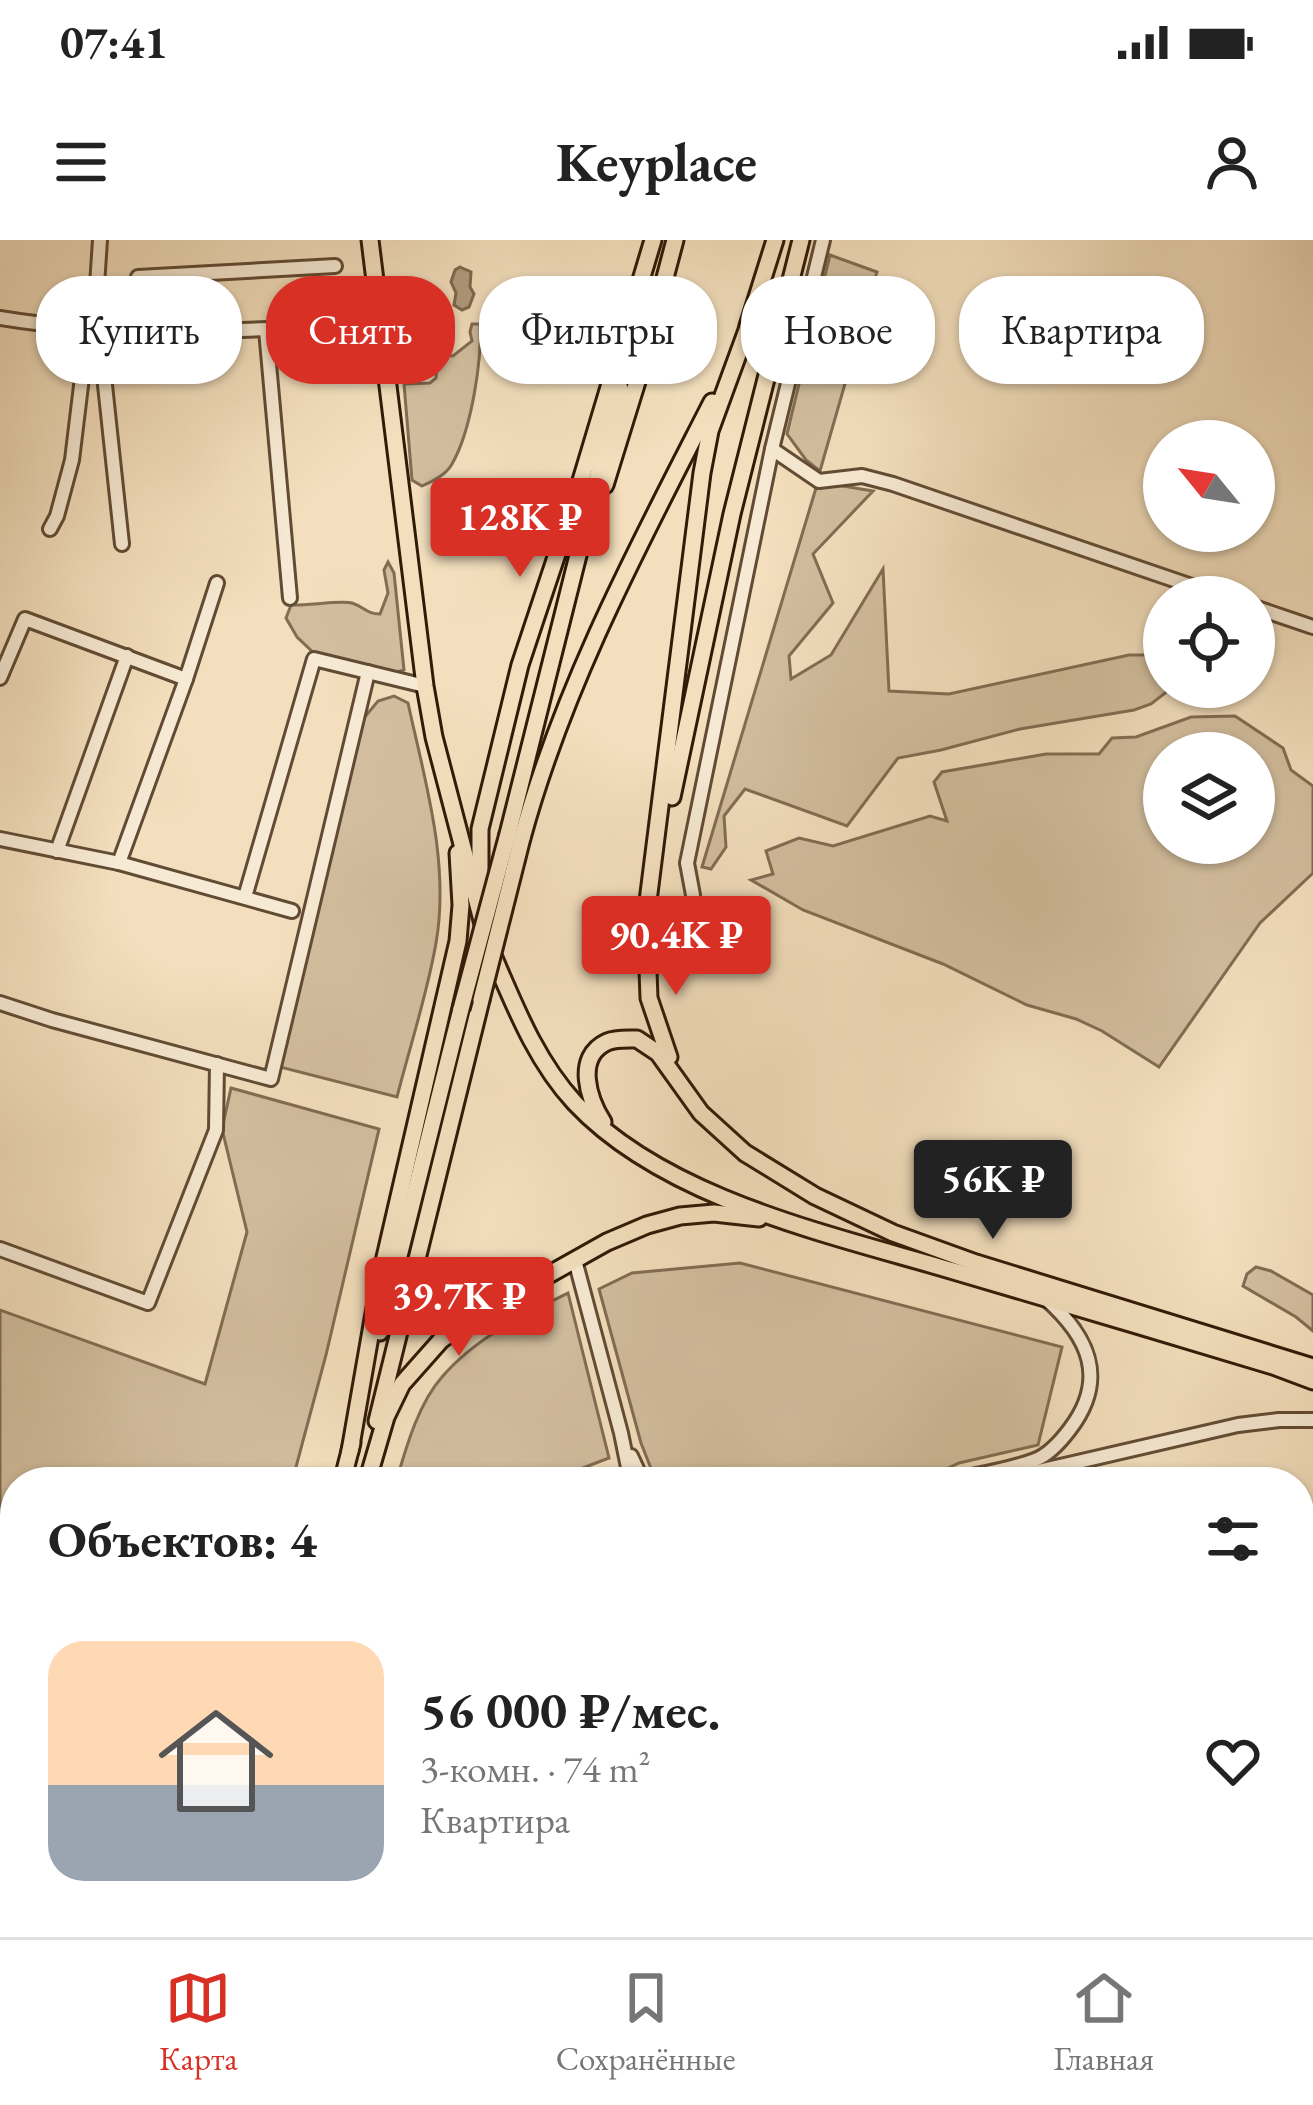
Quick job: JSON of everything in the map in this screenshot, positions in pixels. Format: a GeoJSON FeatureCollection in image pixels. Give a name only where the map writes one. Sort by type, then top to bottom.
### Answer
{"type":"FeatureCollection","features":[{"type":"Feature","properties":{"kind":"main road"},"geometry":{"type":"LineString","coordinates":[[370,240],[434,737],[488,939],[525,1029],[576,1103],[621,1142],[706,1191],[806,1227],[1313,1381]]}},
{"type":"Feature","properties":{"kind":"main road"},"geometry":{"type":"LineString","coordinates":[[368,1467],[481,1000],[549,665],[656,240]]}},
{"type":"Feature","properties":{"kind":"main road"},"geometry":{"type":"LineString","coordinates":[[488,939],[479,870],[480,829],[488,791],[520,665],[656,240]]}},
{"type":"Feature","properties":{"kind":"main road"},"geometry":{"type":"LineString","coordinates":[[549,665],[640,372],[675,240]]}},
{"type":"Feature","properties":{"kind":"main road"},"geometry":{"type":"LineString","coordinates":[[764,276],[775,240]]}},
{"type":"Feature","properties":{"kind":"main road"},"geometry":{"type":"LineString","coordinates":[[646,917],[732,514],[801,240]]}},
{"type":"Feature","properties":{"kind":"main road"},"geometry":{"type":"LineString","coordinates":[[346,1467],[461,1009],[515,836],[610,603],[741,343]]}},
{"type":"Feature","properties":{"kind":"main road"},"geometry":{"type":"LineString","coordinates":[[682,1085],[650,998],[646,917],[702,472],[710,431],[741,347]]}},
{"type":"Feature","properties":{"kind":"main road"},"geometry":{"type":"LineString","coordinates":[[350,1451],[384,1260],[458,941],[461,904],[456,820]]}},
{"type":"Feature","properties":{"kind":"main road"},"geometry":{"type":"LineString","coordinates":[[621,1142],[589,1096],[589,1064],[607,1042],[637,1039],[658,1053],[701,1113],[745,1153],[815,1196],[893,1233],[976,1263],[1313,1367]]}},
{"type":"Feature","properties":{"kind":"main road"},"geometry":{"type":"LineString","coordinates":[[369,1467],[402,1384],[421,1360],[475,1316],[575,1260],[647,1225],[680,1216],[714,1214],[806,1227]]}},
{"type":"Feature","properties":{"kind":"street"},"geometry":{"type":"LineString","coordinates":[[98,276],[100,240]]}},
{"type":"Feature","properties":{"kind":"street"},"geometry":{"type":"LineString","coordinates":[[693,895],[687,863],[772,449],[823,240]]}},
{"type":"Feature","properties":{"kind":"street"},"geometry":{"type":"LineString","coordinates":[[156,276],[335,266]]}},
{"type":"Feature","properties":{"kind":"street"},"geometry":{"type":"LineString","coordinates":[[0,318],[36,324]]}},
{"type":"Feature","properties":{"kind":"street"},"geometry":{"type":"LineString","coordinates":[[242,331],[266,330]]}},
{"type":"Feature","properties":{"kind":"street"},"geometry":{"type":"LineString","coordinates":[[50,529],[72,460],[84,384]]}},
{"type":"Feature","properties":{"kind":"street"},"geometry":{"type":"LineString","coordinates":[[100,384],[122,544]]}},
{"type":"Feature","properties":{"kind":"street"},"geometry":{"type":"LineString","coordinates":[[271,384],[290,598]]}},
{"type":"Feature","properties":{"kind":"street"},"geometry":{"type":"LineString","coordinates":[[772,449],[819,481],[862,476],[893,484],[1162,576]]}},
{"type":"Feature","properties":{"kind":"street"},"geometry":{"type":"LineString","coordinates":[[119,863],[217,583]]}},
{"type":"Feature","properties":{"kind":"street"},"geometry":{"type":"LineString","coordinates":[[1275,614],[1313,627]]}},
{"type":"Feature","properties":{"kind":"street"},"geometry":{"type":"LineString","coordinates":[[0,678],[26,619],[186,679]]}},
{"type":"Feature","properties":{"kind":"street"},"geometry":{"type":"LineString","coordinates":[[57,850],[127,656]]}},
{"type":"Feature","properties":{"kind":"street"},"geometry":{"type":"LineString","coordinates":[[245,897],[314,658],[425,686]]}},
{"type":"Feature","properties":{"kind":"street"},"geometry":{"type":"LineString","coordinates":[[0,1003],[272,1079],[368,672]]}},
{"type":"Feature","properties":{"kind":"street"},"geometry":{"type":"LineString","coordinates":[[0,839],[119,863],[292,911]]}},
{"type":"Feature","properties":{"kind":"street"},"geometry":{"type":"LineString","coordinates":[[0,1249],[148,1303],[216,1130],[217,1064]]}},
{"type":"Feature","properties":{"kind":"street"},"geometry":{"type":"LineString","coordinates":[[575,1260],[628,1467]]}},
{"type":"Feature","properties":{"kind":"street"},"geometry":{"type":"LineString","coordinates":[[1006,1467],[1039,1459],[1063,1438],[1083,1412],[1090,1383],[1081,1337],[1043,1297]]}},
{"type":"Feature","properties":{"kind":"street"},"geometry":{"type":"LineString","coordinates":[[1065,1467],[1238,1425],[1313,1420]]}},
{"type":"Feature","properties":{"kind":"street"},"geometry":{"type":"LineString","coordinates":[[621,1432],[637,1467]]}},
{"type":"Feature","properties":{"kind":"shaded area"},"geometry":{"type":"Polygon","coordinates":[[[830,255],[877,272],[876,276],[825,276],[830,255]]]}},
{"type":"Feature","properties":{"kind":"shaded area"},"geometry":{"type":"Polygon","coordinates":[[[455,270],[471,272],[474,294],[469,307],[462,310],[455,306],[455,270]]]}},
{"type":"Feature","properties":{"kind":"shaded area"},"geometry":{"type":"Polygon","coordinates":[[[472,324],[479,324],[479,357],[465,434],[449,468],[422,486],[412,480],[404,384],[455,384],[455,354],[472,341],[472,324]]]}},
{"type":"Feature","properties":{"kind":"shaded area"},"geometry":{"type":"Polygon","coordinates":[[[799,384],[845,384],[820,471],[787,434],[799,384]]]}},
{"type":"Feature","properties":{"kind":"shaded area"},"geometry":{"type":"Polygon","coordinates":[[[825,483],[873,491],[813,554],[833,603],[789,656],[791,679],[831,655],[883,569],[889,691],[949,694],[1143,655],[1143,707],[898,758],[847,826],[745,789],[724,816],[726,847],[711,869],[702,867],[816,488],[825,483]]]}},
{"type":"Feature","properties":{"kind":"shaded area"},"geometry":{"type":"Polygon","coordinates":[[[388,562],[394,573],[404,670],[379,677],[317,656],[297,637],[286,618],[291,605],[347,602],[380,614],[388,593],[384,570],[388,562]]]}},
{"type":"Feature","properties":{"kind":"shaded area"},"geometry":{"type":"Polygon","coordinates":[[[394,696],[408,703],[434,822],[440,883],[432,962],[397,1097],[280,1067],[364,718],[378,701],[394,696]]]}},
{"type":"Feature","properties":{"kind":"shaded area"},"geometry":{"type":"Polygon","coordinates":[[[1235,716],[1259,732],[1150,732],[1191,717],[1235,716]]]}},
{"type":"Feature","properties":{"kind":"shaded area"},"geometry":{"type":"Polygon","coordinates":[[[1143,734],[1143,864],[1275,864],[1275,743],[1283,748],[1291,770],[1313,786],[1313,873],[1260,923],[1159,1067],[1076,1019],[1027,1005],[943,964],[803,910],[751,880],[773,874],[766,851],[799,838],[833,846],[930,816],[947,821],[934,782],[942,772],[1046,754],[1099,754],[1112,738],[1143,734]]]}},
{"type":"Feature","properties":{"kind":"shaded area"},"geometry":{"type":"Polygon","coordinates":[[[231,1088],[379,1129],[296,1467],[0,1467],[0,1310],[205,1384],[247,1232],[222,1129],[231,1088]]]}},
{"type":"Feature","properties":{"kind":"shaded area"},"geometry":{"type":"Polygon","coordinates":[[[740,1263],[1062,1347],[1038,1445],[951,1467],[650,1467],[599,1289],[632,1273],[740,1263]]]}},
{"type":"Feature","properties":{"kind":"shaded area"},"geometry":{"type":"Polygon","coordinates":[[[1256,1267],[1313,1295],[1313,1331],[1243,1286],[1256,1267]]]}},
{"type":"Feature","properties":{"kind":"shaded area"},"geometry":{"type":"Polygon","coordinates":[[[568,1293],[609,1458],[585,1467],[401,1467],[420,1413],[442,1377],[485,1339],[568,1293]]]}}]}
